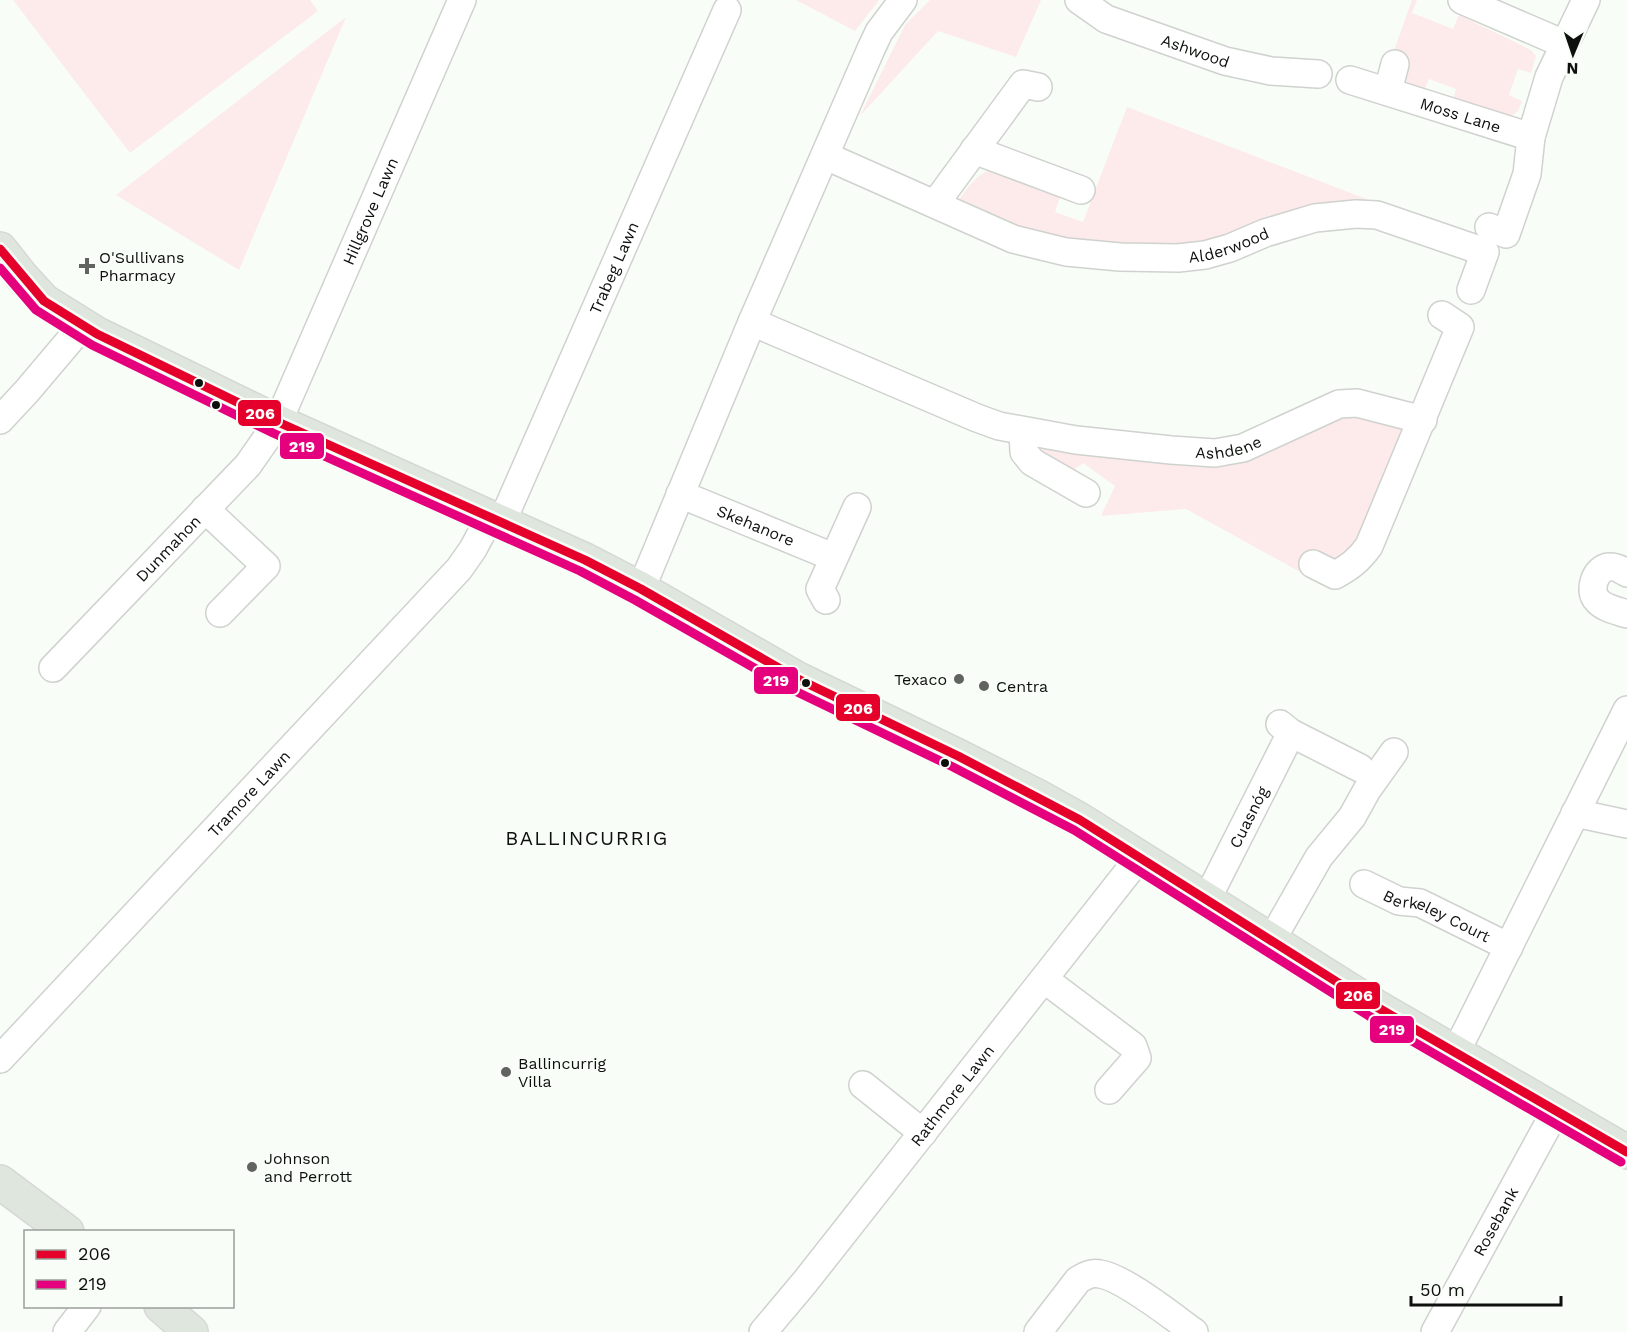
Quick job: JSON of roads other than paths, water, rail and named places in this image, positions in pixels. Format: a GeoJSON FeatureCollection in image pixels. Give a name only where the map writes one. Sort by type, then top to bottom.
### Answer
{"type":"FeatureCollection","features":[{"type":"Feature","properties":{"kind":"main road"},"geometry":{"type":"LineString","coordinates":[[0,249],[22,278],[44,301],[82,326],[278,422],[585,560],[641,589],[798,679],[1043,799],[1375,1006],[1627,1152]]}},
{"type":"Feature","properties":{"kind":"main road"},"geometry":{"type":"LineString","coordinates":[[0,1182],[64,1230]]}},
{"type":"Feature","properties":{"kind":"main road"},"geometry":{"type":"LineString","coordinates":[[163,1308],[191,1332]]}},
{"type":"Feature","properties":{"kind":"street","name":"Hillgrove Lawn"},"geometry":{"type":"LineString","coordinates":[[278,422],[462,0]]}},
{"type":"Feature","properties":{"kind":"street"},"geometry":{"type":"LineString","coordinates":[[641,589],[752,322],[879,33],[903,0]]}},
{"type":"Feature","properties":{"kind":"street","name":"Ashwood"},"geometry":{"type":"LineString","coordinates":[[1079,0],[1106,19],[1225,61],[1271,71],[1318,74]]}},
{"type":"Feature","properties":{"kind":"street"},"geometry":{"type":"LineString","coordinates":[[1462,0],[1564,44]]}},
{"type":"Feature","properties":{"kind":"street"},"geometry":{"type":"LineString","coordinates":[[1489,227],[1506,234],[1527,174],[1531,137],[1549,77],[1586,0]]}},
{"type":"Feature","properties":{"kind":"street","name":"Trabeg Lawn"},"geometry":{"type":"LineString","coordinates":[[495,521],[726,10]]}},
{"type":"Feature","properties":{"kind":"street"},"geometry":{"type":"LineString","coordinates":[[1388,92],[1395,64]]}},
{"type":"Feature","properties":{"kind":"street","name":"Moss Lane"},"geometry":{"type":"LineString","coordinates":[[1350,80],[1531,137]]}},
{"type":"Feature","properties":{"kind":"street"},"geometry":{"type":"LineString","coordinates":[[935,204],[1023,84],[1038,87]]}},
{"type":"Feature","properties":{"kind":"street"},"geometry":{"type":"LineString","coordinates":[[974,150],[1081,190]]}},
{"type":"Feature","properties":{"kind":"street","name":"Alderwood"},"geometry":{"type":"LineString","coordinates":[[826,156],[1013,239],[1066,252],[1120,257],[1178,258],[1205,255],[1230,248],[1265,233],[1316,218],[1356,214],[1377,215],[1485,252],[1471,290]]}},
{"type":"Feature","properties":{"kind":"street"},"geometry":{"type":"LineString","coordinates":[[1313,564],[1335,575],[1351,567],[1369,546],[1460,327],[1442,315]]}},
{"type":"Feature","properties":{"kind":"street","name":"Ashdene"},"geometry":{"type":"LineString","coordinates":[[752,322],[977,418],[1023,431],[1086,441],[1215,453],[1243,448],[1347,402],[1423,420]]}},
{"type":"Feature","properties":{"kind":"street"},"geometry":{"type":"LineString","coordinates":[[0,420],[82,326]]}},
{"type":"Feature","properties":{"kind":"street","name":"Dunmahon"},"geometry":{"type":"LineString","coordinates":[[52,668],[105,631],[205,509],[248,465],[278,422]]}},
{"type":"Feature","properties":{"kind":"street"},"geometry":{"type":"LineString","coordinates":[[1023,431],[1024,452],[1032,462],[1086,493]]}},
{"type":"Feature","properties":{"kind":"street","name":"Skehanore"},"geometry":{"type":"LineString","coordinates":[[680,494],[833,557]]}},
{"type":"Feature","properties":{"kind":"street"},"geometry":{"type":"LineString","coordinates":[[826,600],[820,589],[857,507]]}},
{"type":"Feature","properties":{"kind":"street"},"geometry":{"type":"LineString","coordinates":[[205,509],[266,566],[220,614]]}},
{"type":"Feature","properties":{"kind":"street","name":"Tramore Lawn"},"geometry":{"type":"LineString","coordinates":[[0,1059],[459,569],[495,521]]}},
{"type":"Feature","properties":{"kind":"street"},"geometry":{"type":"LineString","coordinates":[[1627,573],[1611,566],[1605,567],[1598,574],[1592,587],[1592,594],[1600,604],[1627,614]]}},
{"type":"Feature","properties":{"kind":"street"},"geometry":{"type":"LineString","coordinates":[[1456,1052],[1626,712]]}},
{"type":"Feature","properties":{"kind":"street","name":"Cuasnóg"},"geometry":{"type":"LineString","coordinates":[[1206,901],[1286,729],[1360,768]]}},
{"type":"Feature","properties":{"kind":"street"},"geometry":{"type":"LineString","coordinates":[[1271,941],[1320,857],[1352,817],[1394,752]]}},
{"type":"Feature","properties":{"kind":"street"},"geometry":{"type":"LineString","coordinates":[[1575,813],[1627,824]]}},
{"type":"Feature","properties":{"kind":"street","name":"Rathmore Lawn"},"geometry":{"type":"LineString","coordinates":[[763,1332],[805,1282],[1139,858]]}},
{"type":"Feature","properties":{"kind":"street","name":"Berkeley Court"},"geometry":{"type":"LineString","coordinates":[[1364,884],[1399,901],[1420,903],[1509,947]]}},
{"type":"Feature","properties":{"kind":"street"},"geometry":{"type":"LineString","coordinates":[[1044,979],[1133,1046],[1137,1058],[1110,1090]]}},
{"type":"Feature","properties":{"kind":"street"},"geometry":{"type":"LineString","coordinates":[[863,1085],[923,1133]]}},
{"type":"Feature","properties":{"kind":"street","name":"Rosebank"},"geometry":{"type":"LineString","coordinates":[[1435,1332],[1555,1112]]}},
{"type":"Feature","properties":{"kind":"street"},"geometry":{"type":"LineString","coordinates":[[1038,1332],[1078,1280],[1087,1274],[1097,1273],[1115,1278],[1194,1332]]}},
{"type":"Feature","properties":{"kind":"street"},"geometry":{"type":"LineString","coordinates":[[67,1332],[85,1308]]}},
{"type":"Feature","properties":{"kind":"place","name":"O'Sullivans Pharmacy"},"geometry":{"type":"Point","coordinates":[87,266]}},
{"type":"Feature","properties":{"kind":"place","name":"Texaco"},"geometry":{"type":"Point","coordinates":[959,679]}},
{"type":"Feature","properties":{"kind":"place","name":"Centra"},"geometry":{"type":"Point","coordinates":[984,686]}},
{"type":"Feature","properties":{"kind":"place","name":"Ballincurrig Villa"},"geometry":{"type":"Point","coordinates":[506,1072]}},
{"type":"Feature","properties":{"kind":"place","name":"Johnson and Perrott"},"geometry":{"type":"Point","coordinates":[252,1167]}},
{"type":"Feature","properties":{"kind":"district","name":"BALLINCURRIG"},"geometry":{"type":"Point","coordinates":[587,838]}}]}
